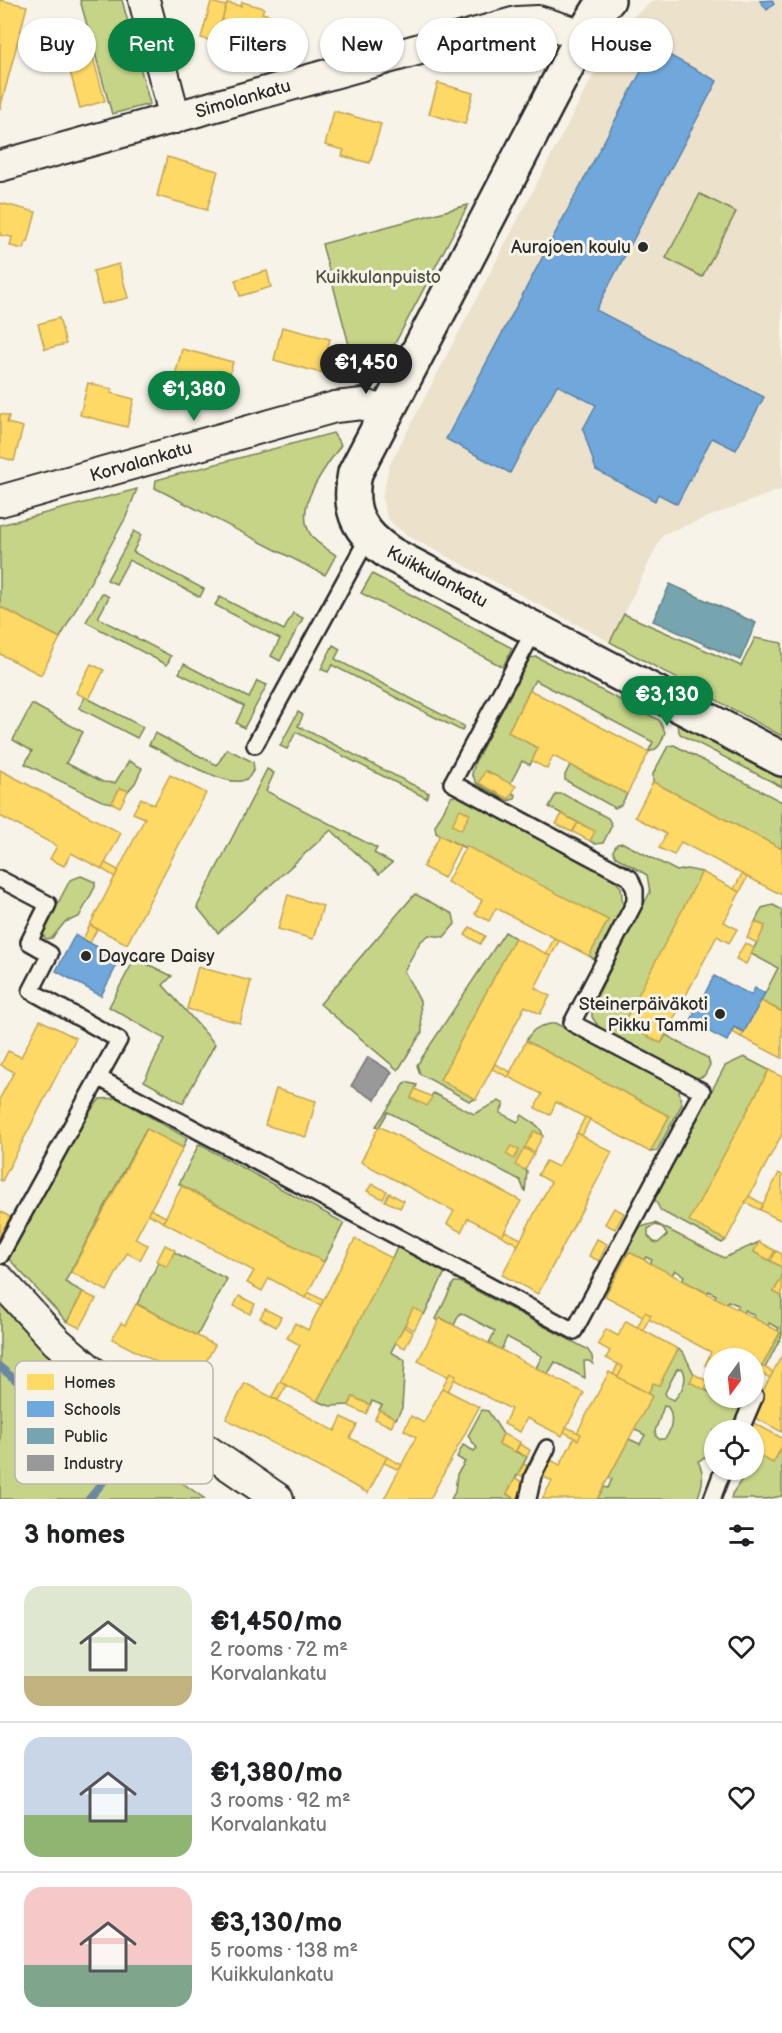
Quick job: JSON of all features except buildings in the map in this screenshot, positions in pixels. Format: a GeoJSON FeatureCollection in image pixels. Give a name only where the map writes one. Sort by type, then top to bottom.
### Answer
{"type":"FeatureCollection","features":[{"type":"Feature","properties":{"kind":"street"},"geometry":{"type":"LineString","coordinates":[[144,0],[175,118]]}},
{"type":"Feature","properties":{"kind":"street"},"geometry":{"type":"LineString","coordinates":[[594,18],[608,0]]}},
{"type":"Feature","properties":{"kind":"street","name":"Simolankatu"},"geometry":{"type":"LineString","coordinates":[[0,166],[517,22],[538,21],[569,31]]}},
{"type":"Feature","properties":{"kind":"street","name":"Kuikkulankatu"},"geometry":{"type":"LineString","coordinates":[[569,62],[355,473],[351,489],[353,511],[369,537],[391,554],[782,759]]}},
{"type":"Feature","properties":{"kind":"street","name":"Korvalankatu"},"geometry":{"type":"LineString","coordinates":[[0,501],[335,407],[363,404],[385,414]]}},
{"type":"Feature","properties":{"kind":"street"},"geometry":{"type":"LineString","coordinates":[[0,1280],[56,1341],[78,1361]]}},
{"type":"Feature","properties":{"kind":"street"},"geometry":{"type":"LineString","coordinates":[[213,1456],[278,1499]]}},
{"type":"Feature","properties":{"kind":"lane"},"geometry":{"type":"LineString","coordinates":[[255,746],[369,537]]}},
{"type":"Feature","properties":{"kind":"lane"},"geometry":{"type":"LineString","coordinates":[[99,1077],[573,1331],[702,1091],[572,1023],[634,902],[635,890],[630,878],[452,783],[535,629]]}},
{"type":"Feature","properties":{"kind":"lane"},"geometry":{"type":"LineString","coordinates":[[0,879],[48,904],[28,942],[50,954],[31,991],[119,1040],[0,1256]]}},
{"type":"Feature","properties":{"kind":"lane"},"geometry":{"type":"LineString","coordinates":[[528,1499],[533,1476],[547,1448]]}},
{"type":"Feature","properties":{"kind":"lane"},"geometry":{"type":"LineString","coordinates":[[712,1499],[719,1480]]}},
{"type":"Feature","properties":{"kind":"shaded area","name":"Aurajoen koulu"},"geometry":{"type":"Polygon","coordinates":[[[654,0],[782,0],[782,489],[663,534],[610,642],[408,536],[387,517],[382,498],[389,466],[595,72],[673,72],[673,18],[631,18],[654,0]]]}},
{"type":"Feature","properties":{"kind":"green space"},"geometry":{"type":"Polygon","coordinates":[[[80,0],[122,0],[127,18],[108,18],[108,72],[141,72],[150,104],[112,114],[96,57],[96,18],[85,18],[80,0]]]}},
{"type":"Feature","properties":{"kind":"green space"},"geometry":{"type":"Polygon","coordinates":[[[700,194],[736,212],[702,277],[666,258],[700,194]]]}},
{"type":"Feature","properties":{"kind":"green space","name":"Kuikkulanpuisto"},"geometry":{"type":"Polygon","coordinates":[[[468,205],[392,349],[377,369],[359,382],[322,244],[468,205]]]}},
{"type":"Feature","properties":{"kind":"green space"},"geometry":{"type":"Polygon","coordinates":[[[333,433],[341,445],[312,490],[305,515],[307,527],[313,538],[336,555],[325,575],[155,488],[156,480],[333,433]]]}},
{"type":"Feature","properties":{"kind":"green space"},"geometry":{"type":"Polygon","coordinates":[[[137,489],[126,517],[60,638],[0,607],[0,525],[137,489]]]}},
{"type":"Feature","properties":{"kind":"green space"},"geometry":{"type":"Polygon","coordinates":[[[134,531],[141,535],[133,552],[204,589],[200,597],[129,560],[116,584],[107,580],[134,531]]]}},
{"type":"Feature","properties":{"kind":"green space"},"geometry":{"type":"Polygon","coordinates":[[[372,574],[512,648],[503,667],[361,593],[372,574]]]}},
{"type":"Feature","properties":{"kind":"green space"},"geometry":{"type":"Polygon","coordinates":[[[102,593],[109,597],[98,618],[171,656],[167,665],[86,622],[102,593]]]}},
{"type":"Feature","properties":{"kind":"green space"},"geometry":{"type":"Polygon","coordinates":[[[220,597],[284,630],[293,613],[303,618],[280,661],[271,656],[280,639],[215,605],[220,597]]]}},
{"type":"Feature","properties":{"kind":"green space"},"geometry":{"type":"Polygon","coordinates":[[[624,614],[741,666],[755,638],[782,643],[782,736],[610,642],[624,614]]]}},
{"type":"Feature","properties":{"kind":"green space"},"geometry":{"type":"Polygon","coordinates":[[[333,645],[340,649],[335,659],[464,726],[462,731],[332,665],[328,672],[321,669],[333,645]]]}},
{"type":"Feature","properties":{"kind":"green space"},"geometry":{"type":"Polygon","coordinates":[[[537,657],[659,720],[665,732],[660,745],[648,752],[653,742],[535,680],[508,732],[538,748],[530,765],[522,761],[510,784],[486,771],[479,783],[509,799],[512,793],[516,795],[515,799],[508,801],[477,784],[472,774],[475,762],[530,658],[537,657]]]}},
{"type":"Feature","properties":{"kind":"green space"},"geometry":{"type":"Polygon","coordinates":[[[184,664],[249,698],[257,681],[267,685],[244,728],[236,723],[244,706],[179,673],[184,664]]]}},
{"type":"Feature","properties":{"kind":"green space"},"geometry":{"type":"Polygon","coordinates":[[[85,697],[143,727],[137,738],[79,708],[85,697]]]}},
{"type":"Feature","properties":{"kind":"green space"},"geometry":{"type":"Polygon","coordinates":[[[32,704],[83,732],[66,763],[103,782],[115,783],[129,761],[142,768],[135,783],[128,791],[120,788],[112,803],[102,801],[25,764],[32,751],[13,740],[32,704]]]}},
{"type":"Feature","properties":{"kind":"green space"},"geometry":{"type":"Polygon","coordinates":[[[298,712],[303,715],[298,726],[429,793],[426,798],[296,732],[287,749],[280,746],[298,712]]]}},
{"type":"Feature","properties":{"kind":"green space"},"geometry":{"type":"Polygon","coordinates":[[[675,719],[782,775],[782,787],[680,734],[675,719]]]}},
{"type":"Feature","properties":{"kind":"green space"},"geometry":{"type":"Polygon","coordinates":[[[155,733],[217,765],[227,749],[253,762],[254,769],[249,777],[243,780],[232,781],[221,778],[149,745],[155,733]]]}},
{"type":"Feature","properties":{"kind":"green space"},"geometry":{"type":"Polygon","coordinates":[[[674,745],[782,802],[782,849],[653,782],[653,774],[668,746],[674,745]]]}},
{"type":"Feature","properties":{"kind":"green space"},"geometry":{"type":"Polygon","coordinates":[[[570,765],[627,794],[621,805],[615,808],[565,780],[570,765]]]}},
{"type":"Feature","properties":{"kind":"green space"},"geometry":{"type":"Polygon","coordinates":[[[267,769],[274,773],[266,791],[377,848],[374,853],[392,863],[379,874],[331,830],[218,933],[197,907],[267,769]]]}},
{"type":"Feature","properties":{"kind":"green space"},"geometry":{"type":"Polygon","coordinates":[[[556,794],[563,794],[608,818],[612,825],[603,843],[595,844],[590,841],[594,831],[549,807],[556,794]]]}},
{"type":"Feature","properties":{"kind":"green space"},"geometry":{"type":"Polygon","coordinates":[[[459,795],[609,875],[621,887],[623,907],[594,959],[589,956],[608,920],[436,833],[435,826],[451,797],[459,795]]]}},
{"type":"Feature","properties":{"kind":"green space"},"geometry":{"type":"Polygon","coordinates":[[[623,843],[677,871],[687,869],[702,872],[624,1024],[661,1043],[666,1035],[708,1058],[710,1065],[704,1076],[696,1078],[600,1029],[592,1017],[592,1006],[650,892],[647,875],[616,857],[613,851],[617,844],[623,843]]]}},
{"type":"Feature","properties":{"kind":"green space"},"geometry":{"type":"Polygon","coordinates":[[[81,876],[95,882],[95,887],[79,917],[65,922],[52,938],[46,939],[42,934],[70,880],[81,876]]]}},
{"type":"Feature","properties":{"kind":"green space"},"geometry":{"type":"Polygon","coordinates":[[[415,894],[453,914],[455,924],[444,937],[429,935],[420,942],[404,971],[420,1001],[422,1032],[398,1070],[320,1004],[415,894]]]}},
{"type":"Feature","properties":{"kind":"green space"},"geometry":{"type":"Polygon","coordinates":[[[773,905],[782,910],[782,1012],[761,1001],[778,968],[751,954],[765,926],[755,922],[762,908],[773,905]]]}},
{"type":"Feature","properties":{"kind":"green space"},"geometry":{"type":"Polygon","coordinates":[[[505,932],[515,938],[440,1080],[476,1099],[469,1101],[420,1074],[417,1065],[505,932]]]}},
{"type":"Feature","properties":{"kind":"green space"},"geometry":{"type":"Polygon","coordinates":[[[135,958],[172,976],[163,985],[215,1044],[183,1103],[144,1081],[165,1039],[109,1007],[135,958]]]}},
{"type":"Feature","properties":{"kind":"green space"},"geometry":{"type":"Polygon","coordinates":[[[555,1023],[678,1087],[682,1104],[657,1151],[650,1152],[669,1116],[526,1041],[538,1028],[555,1023]]]}},
{"type":"Feature","properties":{"kind":"green space"},"geometry":{"type":"Polygon","coordinates":[[[744,1057],[769,1070],[690,1220],[726,1240],[722,1243],[661,1211],[654,1198],[725,1066],[744,1057]]]}},
{"type":"Feature","properties":{"kind":"green space"},"geometry":{"type":"Polygon","coordinates":[[[406,1082],[417,1085],[411,1098],[427,1105],[433,1093],[474,1114],[499,1101],[504,1104],[500,1113],[518,1122],[522,1115],[538,1126],[543,1136],[534,1131],[516,1165],[527,1171],[525,1192],[520,1180],[388,1112],[379,1127],[376,1126],[406,1082]]]}},
{"type":"Feature","properties":{"kind":"green space"},"geometry":{"type":"Polygon","coordinates":[[[117,1098],[187,1138],[183,1148],[146,1129],[65,1282],[83,1292],[67,1322],[9,1259],[81,1122],[100,1099],[117,1098]]]}},
{"type":"Feature","properties":{"kind":"green space"},"geometry":{"type":"Polygon","coordinates":[[[199,1144],[344,1223],[324,1262],[179,1184],[199,1144]]]}},
{"type":"Feature","properties":{"kind":"green space"},"geometry":{"type":"Polygon","coordinates":[[[655,1223],[724,1258],[759,1242],[754,1252],[782,1267],[782,1277],[774,1292],[782,1296],[782,1335],[765,1368],[764,1362],[780,1333],[777,1331],[779,1328],[769,1323],[768,1326],[753,1318],[754,1315],[745,1310],[743,1313],[736,1309],[738,1305],[728,1301],[726,1304],[715,1298],[716,1295],[709,1291],[707,1293],[682,1280],[684,1276],[675,1270],[672,1275],[650,1264],[652,1260],[646,1257],[644,1260],[629,1252],[608,1292],[606,1288],[636,1232],[641,1227],[655,1223]],[[655,1225],[648,1229],[648,1236],[654,1242],[658,1243],[667,1235],[662,1227],[655,1225]]]}},
{"type":"Feature","properties":{"kind":"green space"},"geometry":{"type":"Polygon","coordinates":[[[398,1246],[445,1272],[424,1315],[413,1309],[391,1352],[405,1360],[402,1408],[396,1419],[379,1410],[382,1405],[372,1401],[370,1405],[353,1397],[349,1405],[330,1406],[317,1401],[398,1246]]]}},
{"type":"Feature","properties":{"kind":"green space"},"geometry":{"type":"Polygon","coordinates":[[[174,1252],[227,1279],[197,1336],[137,1304],[159,1262],[167,1266],[174,1252]]]}},
{"type":"Feature","properties":{"kind":"green space"},"geometry":{"type":"Polygon","coordinates":[[[454,1282],[460,1282],[587,1349],[592,1356],[593,1364],[584,1361],[585,1378],[555,1362],[548,1374],[536,1368],[542,1356],[507,1337],[501,1350],[489,1343],[495,1331],[463,1314],[460,1313],[454,1325],[441,1318],[439,1321],[436,1319],[454,1282]]]}},
{"type":"Feature","properties":{"kind":"green space"},"geometry":{"type":"Polygon","coordinates":[[[0,1300],[73,1361],[15,1361],[15,1484],[184,1484],[205,1499],[0,1499],[0,1300]]]}},
{"type":"Feature","properties":{"kind":"green space"},"geometry":{"type":"Polygon","coordinates":[[[678,1349],[683,1352],[694,1374],[690,1382],[704,1389],[704,1408],[743,1408],[737,1420],[704,1420],[704,1458],[698,1461],[702,1471],[702,1480],[697,1499],[597,1499],[604,1487],[608,1488],[612,1479],[609,1477],[629,1439],[640,1444],[645,1435],[634,1429],[652,1396],[648,1393],[653,1383],[659,1385],[678,1349]],[[682,1368],[677,1369],[665,1393],[667,1397],[674,1400],[680,1393],[684,1385],[682,1368]],[[664,1406],[655,1431],[659,1439],[664,1439],[669,1432],[671,1415],[668,1407],[664,1406]]]}},
{"type":"Feature","properties":{"kind":"green space"},"geometry":{"type":"Polygon","coordinates":[[[482,1410],[488,1411],[503,1434],[499,1444],[527,1457],[507,1494],[514,1499],[451,1499],[455,1492],[457,1474],[465,1462],[457,1457],[463,1445],[474,1451],[477,1448],[468,1436],[482,1410]]]}},
{"type":"Feature","properties":{"kind":"green space"},"geometry":{"type":"Polygon","coordinates":[[[782,1446],[782,1496],[766,1499],[731,1499],[741,1480],[764,1480],[764,1458],[773,1463],[782,1446]]]}},
{"type":"Feature","properties":{"kind":"waterway"},"geometry":{"type":"LineString","coordinates":[[0,1367],[15,1380]]}},
{"type":"Feature","properties":{"kind":"waterway"},"geometry":{"type":"LineString","coordinates":[[89,1499],[102,1484]]}},
{"type":"Feature","properties":{"kind":"place","name":"Aurajoen koulu"},"geometry":{"type":"Point","coordinates":[643,247]}},
{"type":"Feature","properties":{"kind":"place","name":"Daycare Daisy"},"geometry":{"type":"Point","coordinates":[86,956]}},
{"type":"Feature","properties":{"kind":"place","name":"Steinerpäiväkoti Pikku Tammi"},"geometry":{"type":"Point","coordinates":[720,1014]}}]}
